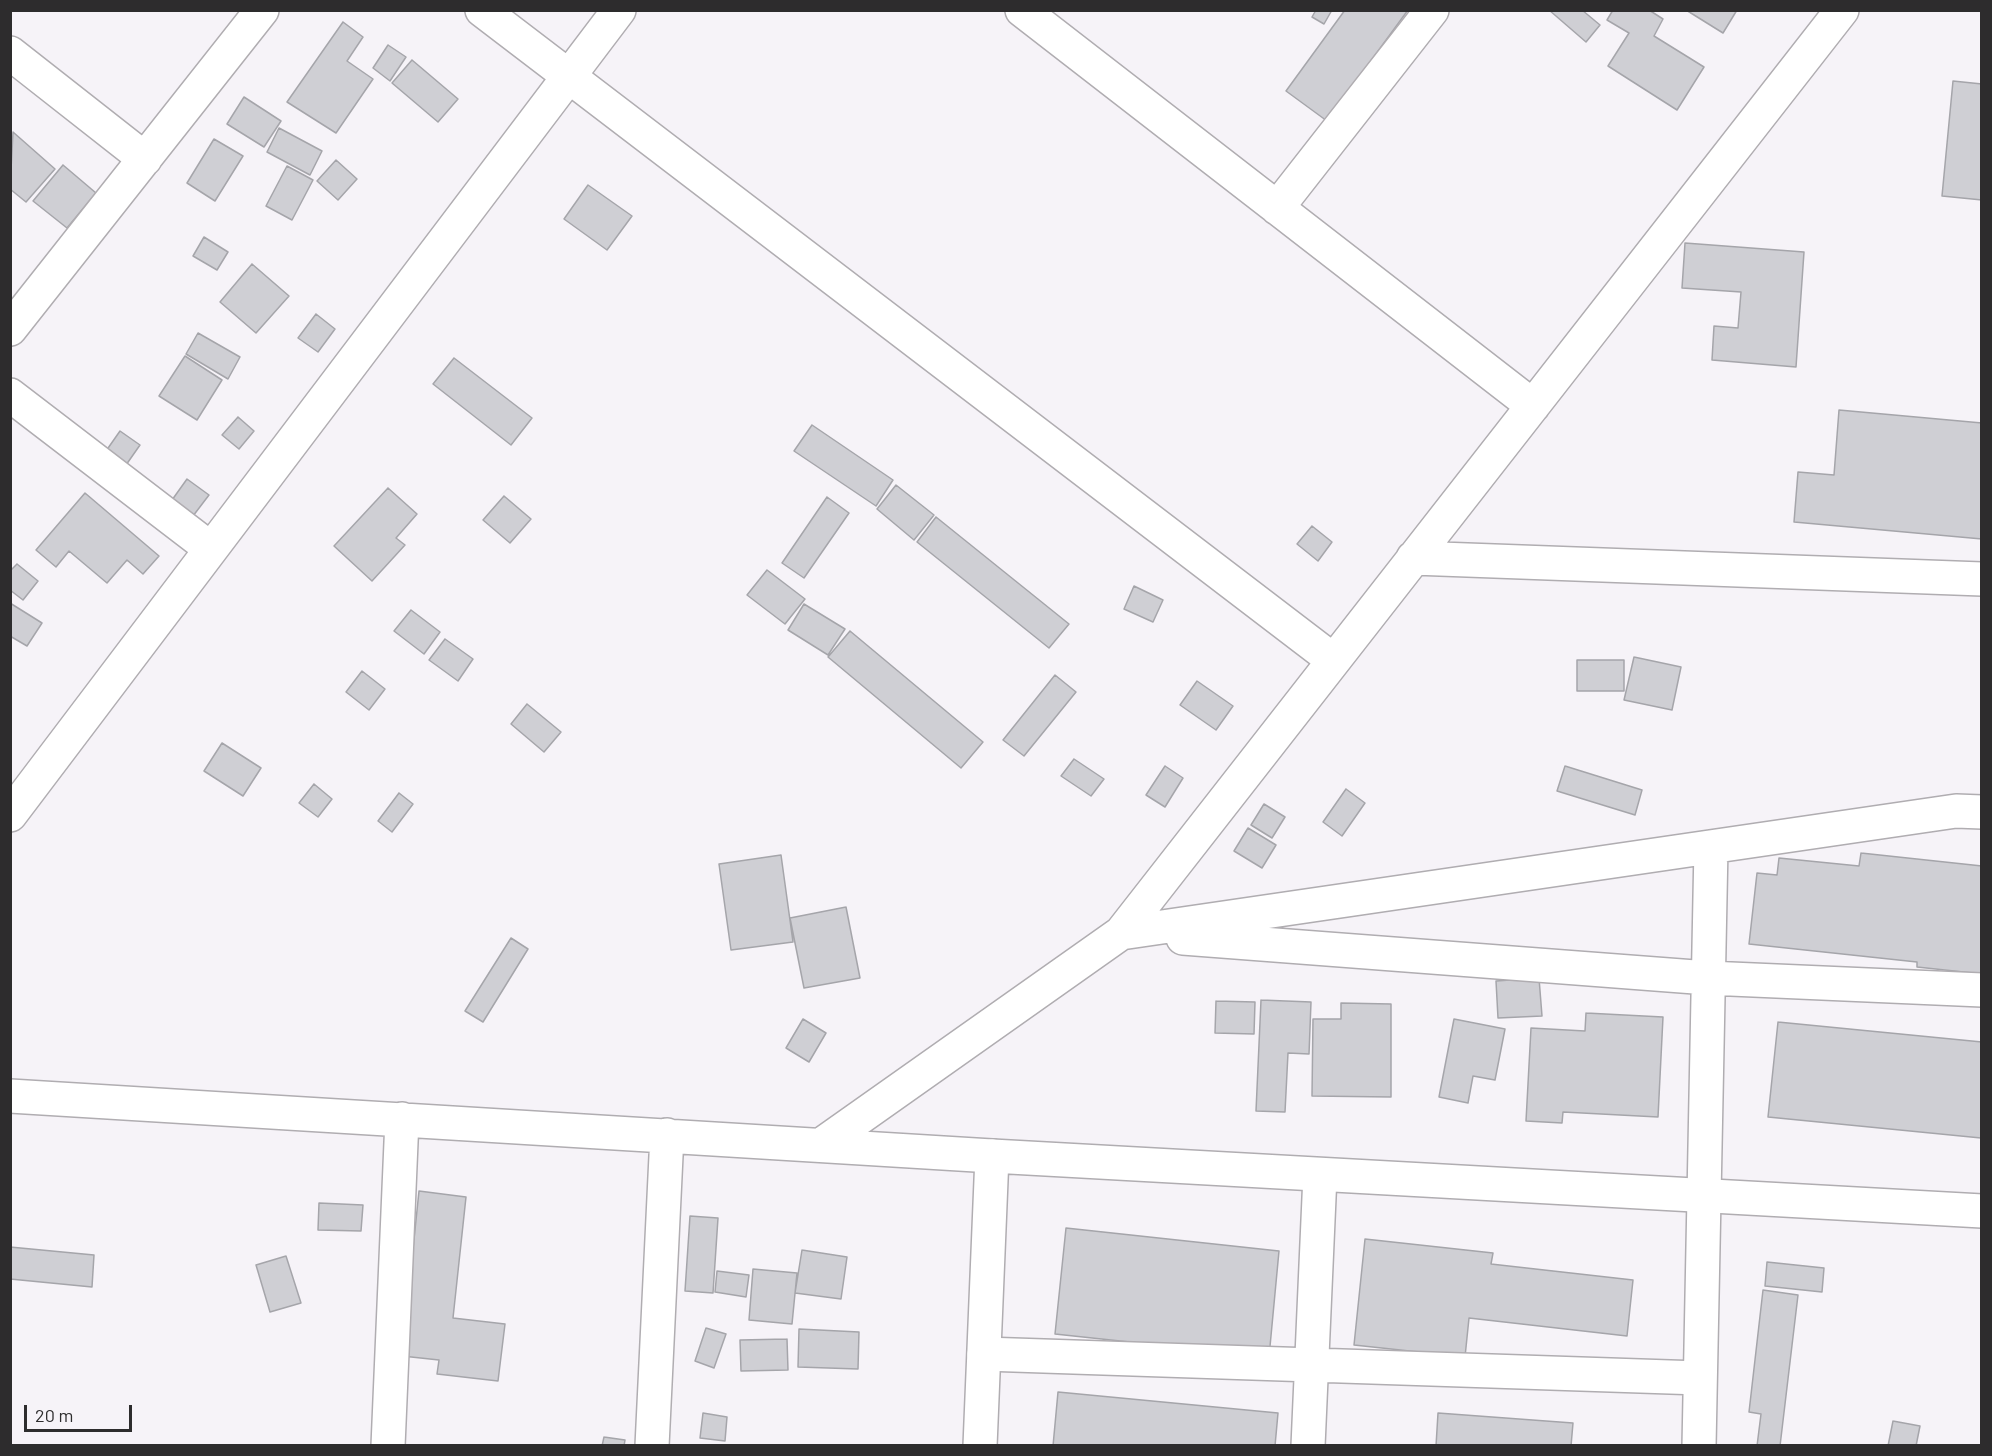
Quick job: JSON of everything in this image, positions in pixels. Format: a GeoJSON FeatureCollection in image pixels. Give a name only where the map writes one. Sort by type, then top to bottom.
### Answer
{"type":"FeatureCollection","features":[{"type":"Feature","properties":{"kind":"street"},"geometry":{"type":"LineString","coordinates":[[10,329],[262,10]]}},
{"type":"Feature","properties":{"kind":"street"},"geometry":{"type":"LineString","coordinates":[[482,10],[1334,660]]}},
{"type":"Feature","properties":{"kind":"street"},"geometry":{"type":"LineString","coordinates":[[10,815],[619,10]]}},
{"type":"Feature","properties":{"kind":"street"},"geometry":{"type":"LineString","coordinates":[[1022,10],[1533,406]]}},
{"type":"Feature","properties":{"kind":"street"},"geometry":{"type":"LineString","coordinates":[[1277,208],[1432,10]]}},
{"type":"Feature","properties":{"kind":"street"},"geometry":{"type":"LineString","coordinates":[[822,1145],[1121,933],[1842,10]]}},
{"type":"Feature","properties":{"kind":"street"},"geometry":{"type":"LineString","coordinates":[[10,53],[145,159]]}},
{"type":"Feature","properties":{"kind":"street"},"geometry":{"type":"LineString","coordinates":[[10,395],[211,549]]}},
{"type":"Feature","properties":{"kind":"street"},"geometry":{"type":"LineString","coordinates":[[1413,558],[1982,579]]}},
{"type":"Feature","properties":{"kind":"street"},"geometry":{"type":"LineString","coordinates":[[1121,933],[1956,811],[1982,812]]}},
{"type":"Feature","properties":{"kind":"street"},"geometry":{"type":"LineString","coordinates":[[1699,1446],[1711,847]]}},
{"type":"Feature","properties":{"kind":"street"},"geometry":{"type":"LineString","coordinates":[[1121,933],[1708,978],[1982,990]]}},
{"type":"Feature","properties":{"kind":"street"},"geometry":{"type":"LineString","coordinates":[[10,1096],[1320,1176],[1982,1212]]}},
{"type":"Feature","properties":{"kind":"street"},"geometry":{"type":"LineString","coordinates":[[388,1446],[402,1119]]}},
{"type":"Feature","properties":{"kind":"street"},"geometry":{"type":"LineString","coordinates":[[652,1446],[667,1135]]}},
{"type":"Feature","properties":{"kind":"street"},"geometry":{"type":"LineString","coordinates":[[980,1446],[992,1156]]}},
{"type":"Feature","properties":{"kind":"street"},"geometry":{"type":"LineString","coordinates":[[1308,1446],[1320,1176]]}},
{"type":"Feature","properties":{"kind":"street"},"geometry":{"type":"LineString","coordinates":[[984,1354],[1700,1378]]}},
{"type":"Feature","properties":{"kind":"building"},"geometry":{"type":"Polygon","coordinates":[[[1316,10],[1332,10],[1324,24],[1312,17],[1316,10]]]}},
{"type":"Feature","properties":{"kind":"building"},"geometry":{"type":"Polygon","coordinates":[[[1345,10],[1408,10],[1327,121],[1286,91],[1345,10]]]}},
{"type":"Feature","properties":{"kind":"building"},"geometry":{"type":"Polygon","coordinates":[[[1549,10],[1582,10],[1600,25],[1586,42],[1549,10]]]}},
{"type":"Feature","properties":{"kind":"building"},"geometry":{"type":"Polygon","coordinates":[[[1613,10],[1649,10],[1663,19],[1654,36],[1704,67],[1677,110],[1608,66],[1629,33],[1607,20],[1613,10]]]}},
{"type":"Feature","properties":{"kind":"building"},"geometry":{"type":"Polygon","coordinates":[[[1686,10],[1737,10],[1723,33],[1686,10]]]}},
{"type":"Feature","properties":{"kind":"building"},"geometry":{"type":"Polygon","coordinates":[[[343,22],[363,37],[347,61],[373,79],[336,133],[287,102],[343,22]]]}},
{"type":"Feature","properties":{"kind":"building"},"geometry":{"type":"Polygon","coordinates":[[[388,45],[406,57],[390,81],[373,68],[388,45]]]}},
{"type":"Feature","properties":{"kind":"building"},"geometry":{"type":"Polygon","coordinates":[[[412,60],[458,99],[438,122],[392,83],[412,60]]]}},
{"type":"Feature","properties":{"kind":"building"},"geometry":{"type":"Polygon","coordinates":[[[1953,81],[1982,84],[1982,200],[1942,196],[1953,81]]]}},
{"type":"Feature","properties":{"kind":"building"},"geometry":{"type":"Polygon","coordinates":[[[244,97],[281,121],[264,147],[227,124],[244,97]]]}},
{"type":"Feature","properties":{"kind":"building"},"geometry":{"type":"Polygon","coordinates":[[[279,128],[322,151],[310,175],[267,152],[279,128]]]}},
{"type":"Feature","properties":{"kind":"building"},"geometry":{"type":"Polygon","coordinates":[[[13,132],[55,169],[26,202],[10,189],[13,132]]]}},
{"type":"Feature","properties":{"kind":"building"},"geometry":{"type":"Polygon","coordinates":[[[214,139],[243,156],[215,201],[187,183],[214,139]]]}},
{"type":"Feature","properties":{"kind":"building"},"geometry":{"type":"Polygon","coordinates":[[[336,160],[357,179],[338,200],[317,181],[336,160]]]}},
{"type":"Feature","properties":{"kind":"building"},"geometry":{"type":"Polygon","coordinates":[[[63,165],[96,193],[67,228],[33,201],[63,165]]]}},
{"type":"Feature","properties":{"kind":"building"},"geometry":{"type":"Polygon","coordinates":[[[287,166],[313,180],[292,220],[266,206],[287,166]]]}},
{"type":"Feature","properties":{"kind":"building"},"geometry":{"type":"Polygon","coordinates":[[[588,185],[632,216],[607,250],[564,219],[588,185]]]}},
{"type":"Feature","properties":{"kind":"building"},"geometry":{"type":"Polygon","coordinates":[[[204,237],[228,252],[217,270],[193,256],[204,237]]]}},
{"type":"Feature","properties":{"kind":"building"},"geometry":{"type":"Polygon","coordinates":[[[1685,243],[1804,252],[1796,367],[1712,360],[1714,326],[1738,328],[1741,292],[1682,288],[1685,243]]]}},
{"type":"Feature","properties":{"kind":"building"},"geometry":{"type":"Polygon","coordinates":[[[252,264],[289,296],[256,333],[220,302],[252,264]]]}},
{"type":"Feature","properties":{"kind":"building"},"geometry":{"type":"Polygon","coordinates":[[[316,314],[335,329],[318,352],[298,338],[316,314]]]}},
{"type":"Feature","properties":{"kind":"building"},"geometry":{"type":"Polygon","coordinates":[[[198,333],[240,357],[228,379],[186,354],[198,333]]]}},
{"type":"Feature","properties":{"kind":"building"},"geometry":{"type":"Polygon","coordinates":[[[185,356],[222,380],[197,420],[159,396],[185,356]]]}},
{"type":"Feature","properties":{"kind":"building"},"geometry":{"type":"Polygon","coordinates":[[[454,358],[532,418],[511,445],[433,384],[454,358]]]}},
{"type":"Feature","properties":{"kind":"building"},"geometry":{"type":"Polygon","coordinates":[[[1839,410],[1982,423],[1982,539],[1794,522],[1798,472],[1834,475],[1839,410]]]}},
{"type":"Feature","properties":{"kind":"building"},"geometry":{"type":"Polygon","coordinates":[[[238,417],[254,431],[239,449],[222,435],[238,417]]]}},
{"type":"Feature","properties":{"kind":"building"},"geometry":{"type":"Polygon","coordinates":[[[812,425],[893,480],[876,506],[794,451],[812,425]]]}},
{"type":"Feature","properties":{"kind":"building"},"geometry":{"type":"Polygon","coordinates":[[[120,431],[140,445],[126,465],[106,451],[120,431]]]}},
{"type":"Feature","properties":{"kind":"building"},"geometry":{"type":"Polygon","coordinates":[[[187,479],[209,495],[193,516],[172,500],[187,479]]]}},
{"type":"Feature","properties":{"kind":"building"},"geometry":{"type":"Polygon","coordinates":[[[896,485],[934,515],[914,540],[877,509],[896,485]]]}},
{"type":"Feature","properties":{"kind":"building"},"geometry":{"type":"Polygon","coordinates":[[[388,488],[417,514],[396,538],[405,545],[372,581],[334,546],[388,488]]]}},
{"type":"Feature","properties":{"kind":"building"},"geometry":{"type":"Polygon","coordinates":[[[85,493],[159,556],[143,574],[127,560],[107,583],[69,551],[56,567],[36,550],[85,493]]]}},
{"type":"Feature","properties":{"kind":"building"},"geometry":{"type":"Polygon","coordinates":[[[504,496],[531,519],[510,543],[483,520],[504,496]]]}},
{"type":"Feature","properties":{"kind":"building"},"geometry":{"type":"Polygon","coordinates":[[[827,497],[849,513],[804,578],[782,563],[827,497]]]}},
{"type":"Feature","properties":{"kind":"building"},"geometry":{"type":"Polygon","coordinates":[[[936,517],[1069,624],[1049,648],[917,542],[936,517]]]}},
{"type":"Feature","properties":{"kind":"building"},"geometry":{"type":"Polygon","coordinates":[[[1312,526],[1332,542],[1318,561],[1297,544],[1312,526]]]}},
{"type":"Feature","properties":{"kind":"building"},"geometry":{"type":"Polygon","coordinates":[[[17,564],[38,581],[23,600],[10,590],[10,571],[17,564]]]}},
{"type":"Feature","properties":{"kind":"building"},"geometry":{"type":"Polygon","coordinates":[[[767,570],[805,599],[785,624],[747,595],[767,570]]]}},
{"type":"Feature","properties":{"kind":"building"},"geometry":{"type":"Polygon","coordinates":[[[1134,586],[1163,600],[1153,622],[1124,609],[1134,586]]]}},
{"type":"Feature","properties":{"kind":"building"},"geometry":{"type":"Polygon","coordinates":[[[10,603],[42,623],[27,646],[10,636],[10,603]]]}},
{"type":"Feature","properties":{"kind":"building"},"geometry":{"type":"Polygon","coordinates":[[[804,604],[845,629],[828,655],[788,630],[804,604]]]}},
{"type":"Feature","properties":{"kind":"building"},"geometry":{"type":"Polygon","coordinates":[[[411,610],[440,632],[424,654],[394,631],[411,610]]]}},
{"type":"Feature","properties":{"kind":"building"},"geometry":{"type":"Polygon","coordinates":[[[850,631],[983,742],[961,768],[828,657],[850,631]]]}},
{"type":"Feature","properties":{"kind":"building"},"geometry":{"type":"Polygon","coordinates":[[[445,639],[473,659],[458,681],[429,660],[445,639]]]}},
{"type":"Feature","properties":{"kind":"building"},"geometry":{"type":"Polygon","coordinates":[[[1634,657],[1681,667],[1672,710],[1624,700],[1634,657]]]}},
{"type":"Feature","properties":{"kind":"building"},"geometry":{"type":"Polygon","coordinates":[[[1577,660],[1624,660],[1624,691],[1577,691],[1577,660]]]}},
{"type":"Feature","properties":{"kind":"building"},"geometry":{"type":"Polygon","coordinates":[[[362,671],[385,689],[369,710],[346,692],[362,671]]]}},
{"type":"Feature","properties":{"kind":"building"},"geometry":{"type":"Polygon","coordinates":[[[1055,675],[1076,692],[1024,756],[1003,740],[1055,675]]]}},
{"type":"Feature","properties":{"kind":"building"},"geometry":{"type":"Polygon","coordinates":[[[1197,681],[1233,706],[1216,730],[1180,705],[1197,681]]]}},
{"type":"Feature","properties":{"kind":"building"},"geometry":{"type":"Polygon","coordinates":[[[527,704],[561,732],[544,752],[511,724],[527,704]]]}},
{"type":"Feature","properties":{"kind":"building"},"geometry":{"type":"Polygon","coordinates":[[[222,743],[261,768],[243,796],[204,771],[222,743]]]}},
{"type":"Feature","properties":{"kind":"building"},"geometry":{"type":"Polygon","coordinates":[[[1074,759],[1104,779],[1091,796],[1061,776],[1074,759]]]}},
{"type":"Feature","properties":{"kind":"building"},"geometry":{"type":"Polygon","coordinates":[[[1165,766],[1183,778],[1165,807],[1146,795],[1165,766]]]}},
{"type":"Feature","properties":{"kind":"building"},"geometry":{"type":"Polygon","coordinates":[[[1565,766],[1642,790],[1635,815],[1557,791],[1565,766]]]}},
{"type":"Feature","properties":{"kind":"building"},"geometry":{"type":"Polygon","coordinates":[[[314,784],[332,799],[318,817],[299,803],[314,784]]]}},
{"type":"Feature","properties":{"kind":"building"},"geometry":{"type":"Polygon","coordinates":[[[1346,789],[1365,803],[1342,836],[1323,822],[1346,789]]]}},
{"type":"Feature","properties":{"kind":"building"},"geometry":{"type":"Polygon","coordinates":[[[399,793],[413,804],[392,832],[378,821],[399,793]]]}},
{"type":"Feature","properties":{"kind":"building"},"geometry":{"type":"Polygon","coordinates":[[[1264,804],[1285,817],[1272,838],[1251,825],[1264,804]]]}},
{"type":"Feature","properties":{"kind":"building"},"geometry":{"type":"Polygon","coordinates":[[[1248,828],[1276,845],[1262,868],[1234,851],[1248,828]]]}},
{"type":"Feature","properties":{"kind":"building"},"geometry":{"type":"Polygon","coordinates":[[[1861,853],[1982,866],[1982,974],[1917,967],[1917,962],[1749,944],[1757,873],[1777,875],[1779,858],[1859,866],[1861,853]]]}},
{"type":"Feature","properties":{"kind":"building"},"geometry":{"type":"Polygon","coordinates":[[[781,855],[793,942],[731,950],[719,864],[781,855]]]}},
{"type":"Feature","properties":{"kind":"building"},"geometry":{"type":"Polygon","coordinates":[[[846,907],[860,978],[804,988],[790,918],[846,907]]]}},
{"type":"Feature","properties":{"kind":"building"},"geometry":{"type":"Polygon","coordinates":[[[511,938],[528,949],[483,1022],[465,1011],[511,938]]]}},
{"type":"Feature","properties":{"kind":"building"},"geometry":{"type":"Polygon","coordinates":[[[1539,978],[1542,1016],[1498,1018],[1496,981],[1539,978]]]}},
{"type":"Feature","properties":{"kind":"building"},"geometry":{"type":"Polygon","coordinates":[[[1261,1000],[1311,1002],[1309,1054],[1288,1053],[1285,1112],[1256,1111],[1261,1000]]]}},
{"type":"Feature","properties":{"kind":"building"},"geometry":{"type":"Polygon","coordinates":[[[1216,1001],[1255,1002],[1254,1034],[1215,1033],[1216,1001]]]}},
{"type":"Feature","properties":{"kind":"building"},"geometry":{"type":"Polygon","coordinates":[[[1341,1003],[1391,1004],[1391,1097],[1312,1096],[1313,1019],[1341,1019],[1341,1003]]]}},
{"type":"Feature","properties":{"kind":"building"},"geometry":{"type":"Polygon","coordinates":[[[1586,1013],[1663,1017],[1658,1117],[1563,1112],[1562,1123],[1526,1121],[1531,1028],[1585,1031],[1586,1013]]]}},
{"type":"Feature","properties":{"kind":"building"},"geometry":{"type":"Polygon","coordinates":[[[803,1019],[826,1033],[809,1062],[786,1048],[803,1019]]]}},
{"type":"Feature","properties":{"kind":"building"},"geometry":{"type":"Polygon","coordinates":[[[1454,1019],[1505,1029],[1495,1080],[1473,1076],[1468,1103],[1439,1097],[1454,1019]]]}},
{"type":"Feature","properties":{"kind":"building"},"geometry":{"type":"Polygon","coordinates":[[[1778,1022],[1982,1042],[1981,1138],[1768,1117],[1778,1022]]]}},
{"type":"Feature","properties":{"kind":"building"},"geometry":{"type":"Polygon","coordinates":[[[419,1191],[466,1197],[453,1318],[505,1324],[498,1381],[437,1374],[439,1360],[402,1356],[419,1191]]]}},
{"type":"Feature","properties":{"kind":"building"},"geometry":{"type":"Polygon","coordinates":[[[319,1203],[363,1205],[361,1231],[318,1230],[319,1203]]]}},
{"type":"Feature","properties":{"kind":"building"},"geometry":{"type":"Polygon","coordinates":[[[690,1216],[718,1218],[713,1293],[685,1291],[690,1216]]]}},
{"type":"Feature","properties":{"kind":"building"},"geometry":{"type":"Polygon","coordinates":[[[1066,1228],[1279,1251],[1269,1357],[1055,1334],[1066,1228]]]}},
{"type":"Feature","properties":{"kind":"building"},"geometry":{"type":"Polygon","coordinates":[[[1365,1239],[1493,1253],[1491,1264],[1633,1280],[1627,1336],[1469,1318],[1465,1357],[1354,1345],[1365,1239]]]}},
{"type":"Feature","properties":{"kind":"building"},"geometry":{"type":"Polygon","coordinates":[[[10,1247],[94,1255],[92,1287],[10,1279],[10,1247]]]}},
{"type":"Feature","properties":{"kind":"building"},"geometry":{"type":"Polygon","coordinates":[[[802,1250],[847,1257],[841,1299],[795,1293],[802,1250]]]}},
{"type":"Feature","properties":{"kind":"building"},"geometry":{"type":"Polygon","coordinates":[[[286,1256],[301,1303],[270,1312],[256,1265],[286,1256]]]}},
{"type":"Feature","properties":{"kind":"building"},"geometry":{"type":"Polygon","coordinates":[[[1767,1262],[1824,1268],[1822,1292],[1765,1286],[1767,1262]]]}},
{"type":"Feature","properties":{"kind":"building"},"geometry":{"type":"Polygon","coordinates":[[[753,1269],[797,1273],[792,1324],[749,1320],[753,1269]]]}},
{"type":"Feature","properties":{"kind":"building"},"geometry":{"type":"Polygon","coordinates":[[[717,1271],[749,1275],[746,1297],[715,1292],[717,1271]]]}},
{"type":"Feature","properties":{"kind":"building"},"geometry":{"type":"Polygon","coordinates":[[[1763,1290],[1798,1295],[1780,1446],[1757,1446],[1761,1414],[1749,1412],[1763,1290]]]}},
{"type":"Feature","properties":{"kind":"building"},"geometry":{"type":"Polygon","coordinates":[[[706,1328],[726,1334],[714,1368],[695,1361],[706,1328]]]}},
{"type":"Feature","properties":{"kind":"building"},"geometry":{"type":"Polygon","coordinates":[[[799,1329],[859,1332],[858,1369],[798,1367],[799,1329]]]}},
{"type":"Feature","properties":{"kind":"building"},"geometry":{"type":"Polygon","coordinates":[[[787,1339],[788,1370],[741,1371],[740,1340],[787,1339]]]}},
{"type":"Feature","properties":{"kind":"building"},"geometry":{"type":"Polygon","coordinates":[[[1058,1392],[1278,1413],[1275,1446],[1053,1446],[1058,1392]]]}},
{"type":"Feature","properties":{"kind":"building"},"geometry":{"type":"Polygon","coordinates":[[[703,1413],[727,1417],[725,1441],[700,1438],[703,1413]]]}},
{"type":"Feature","properties":{"kind":"building"},"geometry":{"type":"Polygon","coordinates":[[[1438,1413],[1573,1423],[1571,1446],[1436,1446],[1438,1413]]]}},
{"type":"Feature","properties":{"kind":"building"},"geometry":{"type":"Polygon","coordinates":[[[1893,1421],[1920,1426],[1916,1446],[1888,1446],[1893,1421]]]}},
{"type":"Feature","properties":{"kind":"building"},"geometry":{"type":"Polygon","coordinates":[[[604,1437],[625,1440],[624,1446],[602,1446],[604,1437]]]}}]}
